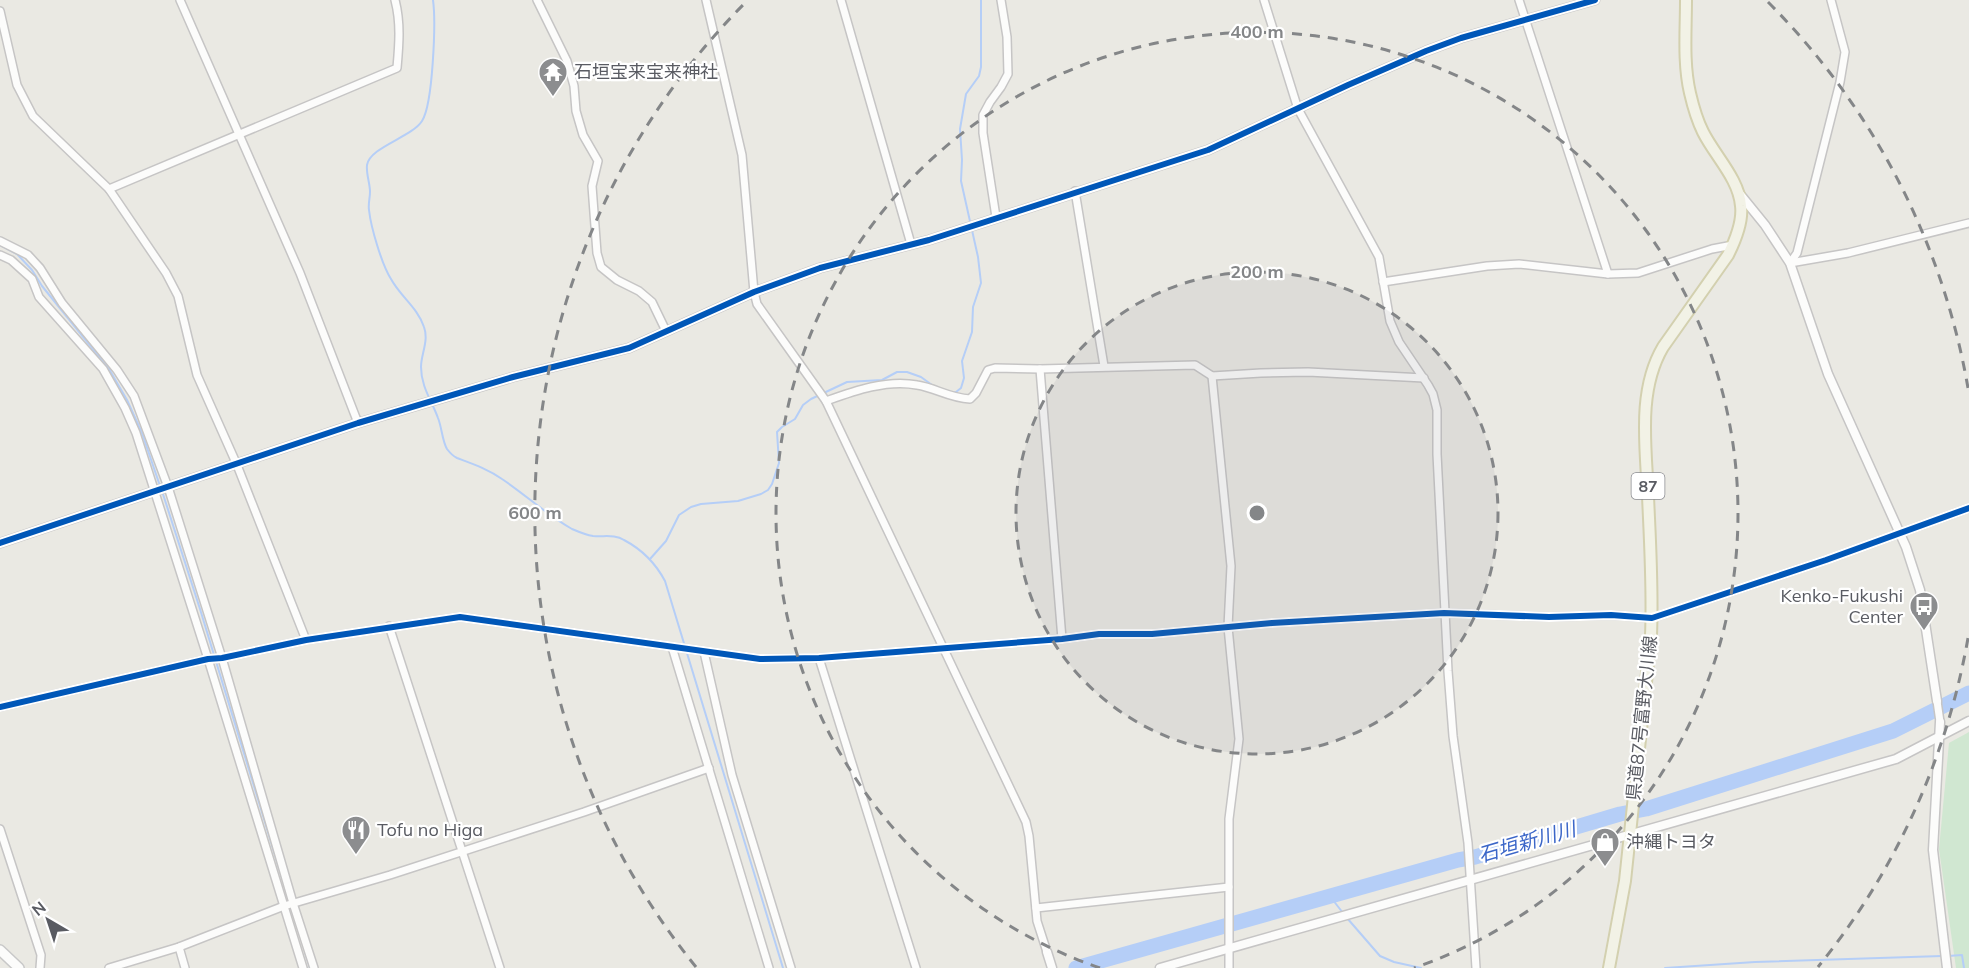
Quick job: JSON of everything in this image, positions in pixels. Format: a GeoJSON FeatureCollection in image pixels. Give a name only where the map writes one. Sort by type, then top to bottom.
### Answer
{"type":"FeatureCollection","features":[{"type":"Feature","properties":{"kind":"main road"},"geometry":{"type":"LineString","coordinates":[[1686,0],[1687,72],[1690,91],[1703,132],[1739,193]]}},
{"type":"Feature","properties":{"kind":"main road","name":"県道87号富野大川線"},"geometry":{"type":"LineString","coordinates":[[1609,968],[1621,907],[1631,835],[1652,618],[1646,435],[1649,381],[1654,362],[1663,347],[1717,272],[1733,245],[1742,208],[1739,193]]}},
{"type":"Feature","properties":{"kind":"main road"},"geometry":{"type":"LineString","coordinates":[[0,950],[19,968]]}},
{"type":"Feature","properties":{"kind":"street"},"geometry":{"type":"LineString","coordinates":[[180,0],[300,273],[358,423]]}},
{"type":"Feature","properties":{"kind":"street"},"geometry":{"type":"LineString","coordinates":[[109,189],[398,68],[400,34],[395,0]]}},
{"type":"Feature","properties":{"kind":"street"},"geometry":{"type":"LineString","coordinates":[[537,0],[567,61],[583,135],[598,161],[592,186],[597,253],[601,267],[652,302],[666,332]]}},
{"type":"Feature","properties":{"kind":"street"},"geometry":{"type":"LineString","coordinates":[[706,0],[742,155],[757,304],[826,401],[1026,822],[1037,921],[1052,968]]}},
{"type":"Feature","properties":{"kind":"street"},"geometry":{"type":"LineString","coordinates":[[842,0],[911,244]]}},
{"type":"Feature","properties":{"kind":"street"},"geometry":{"type":"LineString","coordinates":[[996,217],[983,133],[983,115],[1008,74],[1007,37],[1001,0]]}},
{"type":"Feature","properties":{"kind":"street"},"geometry":{"type":"LineString","coordinates":[[1264,0],[1298,109],[1368,241],[1379,257],[1390,321],[1399,342],[1433,394],[1437,410],[1436,435],[1444,613],[1453,736],[1468,843],[1476,968]]}},
{"type":"Feature","properties":{"kind":"street"},"geometry":{"type":"LineString","coordinates":[[1520,0],[1608,274]]}},
{"type":"Feature","properties":{"kind":"street"},"geometry":{"type":"LineString","coordinates":[[0,543],[358,423],[513,377],[629,348],[754,292],[820,268],[911,244],[1208,150],[1348,84],[1426,51],[1461,38],[1595,0]]}},
{"type":"Feature","properties":{"kind":"street"},"geometry":{"type":"LineString","coordinates":[[1790,263],[1797,253],[1840,82],[1845,52],[1831,0]]}},
{"type":"Feature","properties":{"kind":"street"},"geometry":{"type":"LineString","coordinates":[[0,11],[17,85],[33,116],[109,189],[161,265],[178,296],[197,375],[237,465],[306,640]]}},
{"type":"Feature","properties":{"kind":"street"},"geometry":{"type":"LineString","coordinates":[[1075,192],[1104,366]]}},
{"type":"Feature","properties":{"kind":"street"},"geometry":{"type":"LineString","coordinates":[[1739,193],[1765,225],[1790,263],[1828,374],[1900,532],[1920,590],[1940,722],[1933,850],[1947,968]]}},
{"type":"Feature","properties":{"kind":"street"},"geometry":{"type":"LineString","coordinates":[[1790,263],[1848,253],[1969,223]]}},
{"type":"Feature","properties":{"kind":"street"},"geometry":{"type":"LineString","coordinates":[[0,241],[28,255],[62,303],[117,370],[134,396],[168,487],[222,658],[314,968]]}},
{"type":"Feature","properties":{"kind":"street"},"geometry":{"type":"LineString","coordinates":[[1383,282],[1487,266],[1519,264],[1608,274],[1638,273],[1712,249],[1733,245]]}},
{"type":"Feature","properties":{"kind":"street"},"geometry":{"type":"LineString","coordinates":[[0,255],[11,260],[32,279],[39,297],[103,369],[136,433],[303,968]]}},
{"type":"Feature","properties":{"kind":"street"},"geometry":{"type":"LineString","coordinates":[[826,401],[880,385],[896,383],[917,385],[957,398],[970,399],[976,393],[988,370],[995,368],[1195,365],[1212,376],[1261,372],[1308,372],[1424,378]]}},
{"type":"Feature","properties":{"kind":"street"},"geometry":{"type":"LineString","coordinates":[[1040,369],[1062,639]]}},
{"type":"Feature","properties":{"kind":"street"},"geometry":{"type":"LineString","coordinates":[[1212,376],[1231,566],[1228,627],[1239,739],[1229,819],[1229,968]]}},
{"type":"Feature","properties":{"kind":"street"},"geometry":{"type":"LineString","coordinates":[[0,707],[208,659],[389,626],[460,617],[760,658],[819,658],[1062,639],[1099,634],[1152,634],[1444,613],[1611,615],[1652,618],[1826,560],[1969,508]]}},
{"type":"Feature","properties":{"kind":"street"},"geometry":{"type":"LineString","coordinates":[[389,626],[500,968]]}},
{"type":"Feature","properties":{"kind":"street"},"geometry":{"type":"LineString","coordinates":[[672,647],[769,968]]}},
{"type":"Feature","properties":{"kind":"street"},"geometry":{"type":"LineString","coordinates":[[704,652],[732,775],[791,968]]}},
{"type":"Feature","properties":{"kind":"street"},"geometry":{"type":"LineString","coordinates":[[819,658],[916,968]]}},
{"type":"Feature","properties":{"kind":"street"},"geometry":{"type":"LineString","coordinates":[[1160,968],[1229,944],[1631,835],[1896,759],[1969,721]]}},
{"type":"Feature","properties":{"kind":"street"},"geometry":{"type":"LineString","coordinates":[[109,968],[179,947],[293,903],[390,875],[584,812],[709,768]]}},
{"type":"Feature","properties":{"kind":"street"},"geometry":{"type":"LineString","coordinates":[[0,829],[41,955],[40,968]]}},
{"type":"Feature","properties":{"kind":"street"},"geometry":{"type":"LineString","coordinates":[[1036,908],[1229,887]]}},
{"type":"Feature","properties":{"kind":"street"},"geometry":{"type":"LineString","coordinates":[[179,947],[185,968]]}},
{"type":"Feature","properties":{"kind":"green space"},"geometry":{"type":"Polygon","coordinates":[[[1969,732],[1969,968],[1956,968],[1939,849],[1949,743],[1969,732]]]}},
{"type":"Feature","properties":{"kind":"waterway"},"geometry":{"type":"LineString","coordinates":[[433,0],[433,62],[426,112],[417,127],[375,153],[367,168],[370,218],[381,256],[391,279],[418,314],[424,327],[426,337],[421,374],[445,445],[457,458],[497,475],[572,529],[590,536],[621,538],[648,558],[665,581],[783,968]]}},
{"type":"Feature","properties":{"kind":"waterway"},"geometry":{"type":"LineString","coordinates":[[950,393],[961,388],[964,378],[962,361],[972,332],[973,307],[981,283],[978,257],[961,181],[960,129],[966,94],[979,76],[981,67],[981,0]]}},
{"type":"Feature","properties":{"kind":"waterway"},"geometry":{"type":"LineString","coordinates":[[0,245],[17,254],[32,270],[42,286],[109,369],[142,433],[160,486]]}},
{"type":"Feature","properties":{"kind":"waterway"},"geometry":{"type":"LineString","coordinates":[[650,559],[666,541],[679,515],[691,507],[738,501],[768,490],[779,463],[777,432],[795,419],[803,405],[811,399],[847,382],[882,380],[897,372],[907,372],[921,377],[932,385]]}},
{"type":"Feature","properties":{"kind":"waterway"},"geometry":{"type":"LineString","coordinates":[[162,491],[282,878]]}},
{"type":"Feature","properties":{"kind":"waterway","name":"石垣新川川"},"geometry":{"type":"LineString","coordinates":[[1076,968],[1475,857],[1620,814],[1646,809],[1893,731],[1969,693]]}},
{"type":"Feature","properties":{"kind":"waterway"},"geometry":{"type":"LineString","coordinates":[[1329,895],[1343,913]]}},
{"type":"Feature","properties":{"kind":"waterway"},"geometry":{"type":"LineString","coordinates":[[1347,918],[1380,956],[1394,962],[1421,968]]}},
{"type":"Feature","properties":{"kind":"waterway"},"geometry":{"type":"LineString","coordinates":[[305,952],[310,968]]}},
{"type":"Feature","properties":{"kind":"waterway"},"geometry":{"type":"LineString","coordinates":[[1948,956],[1962,955],[1964,968]]}},
{"type":"Feature","properties":{"kind":"waterway"},"geometry":{"type":"LineString","coordinates":[[1665,968],[1755,962],[1942,956]]}},
{"type":"Feature","properties":{"kind":"cycle path"},"geometry":{"type":"LineString","coordinates":[[0,543],[358,423],[513,377],[629,348],[754,292],[820,268],[929,240],[1208,150],[1426,51],[1461,38],[1595,0]]}},
{"type":"Feature","properties":{"kind":"cycle path"},"geometry":{"type":"LineString","coordinates":[[0,707],[208,659],[306,640],[460,617],[760,659],[819,658],[1062,639],[1099,634],[1152,634],[1272,623],[1444,613],[1549,617],[1611,615],[1652,618],[1826,560],[1969,508]]}},
{"type":"Feature","properties":{"kind":"place","name":"石垣宝来宝来神社"},"geometry":{"type":"Point","coordinates":[553,98]}},
{"type":"Feature","properties":{"kind":"place","name":"Kenko-Fukushi Center"},"geometry":{"type":"Point","coordinates":[1924,632]}},
{"type":"Feature","properties":{"kind":"place","name":"Tofu no Higa"},"geometry":{"type":"Point","coordinates":[356,856]}},
{"type":"Feature","properties":{"kind":"place","name":"沖縄トヨタ"},"geometry":{"type":"Point","coordinates":[1605,868]}}]}
